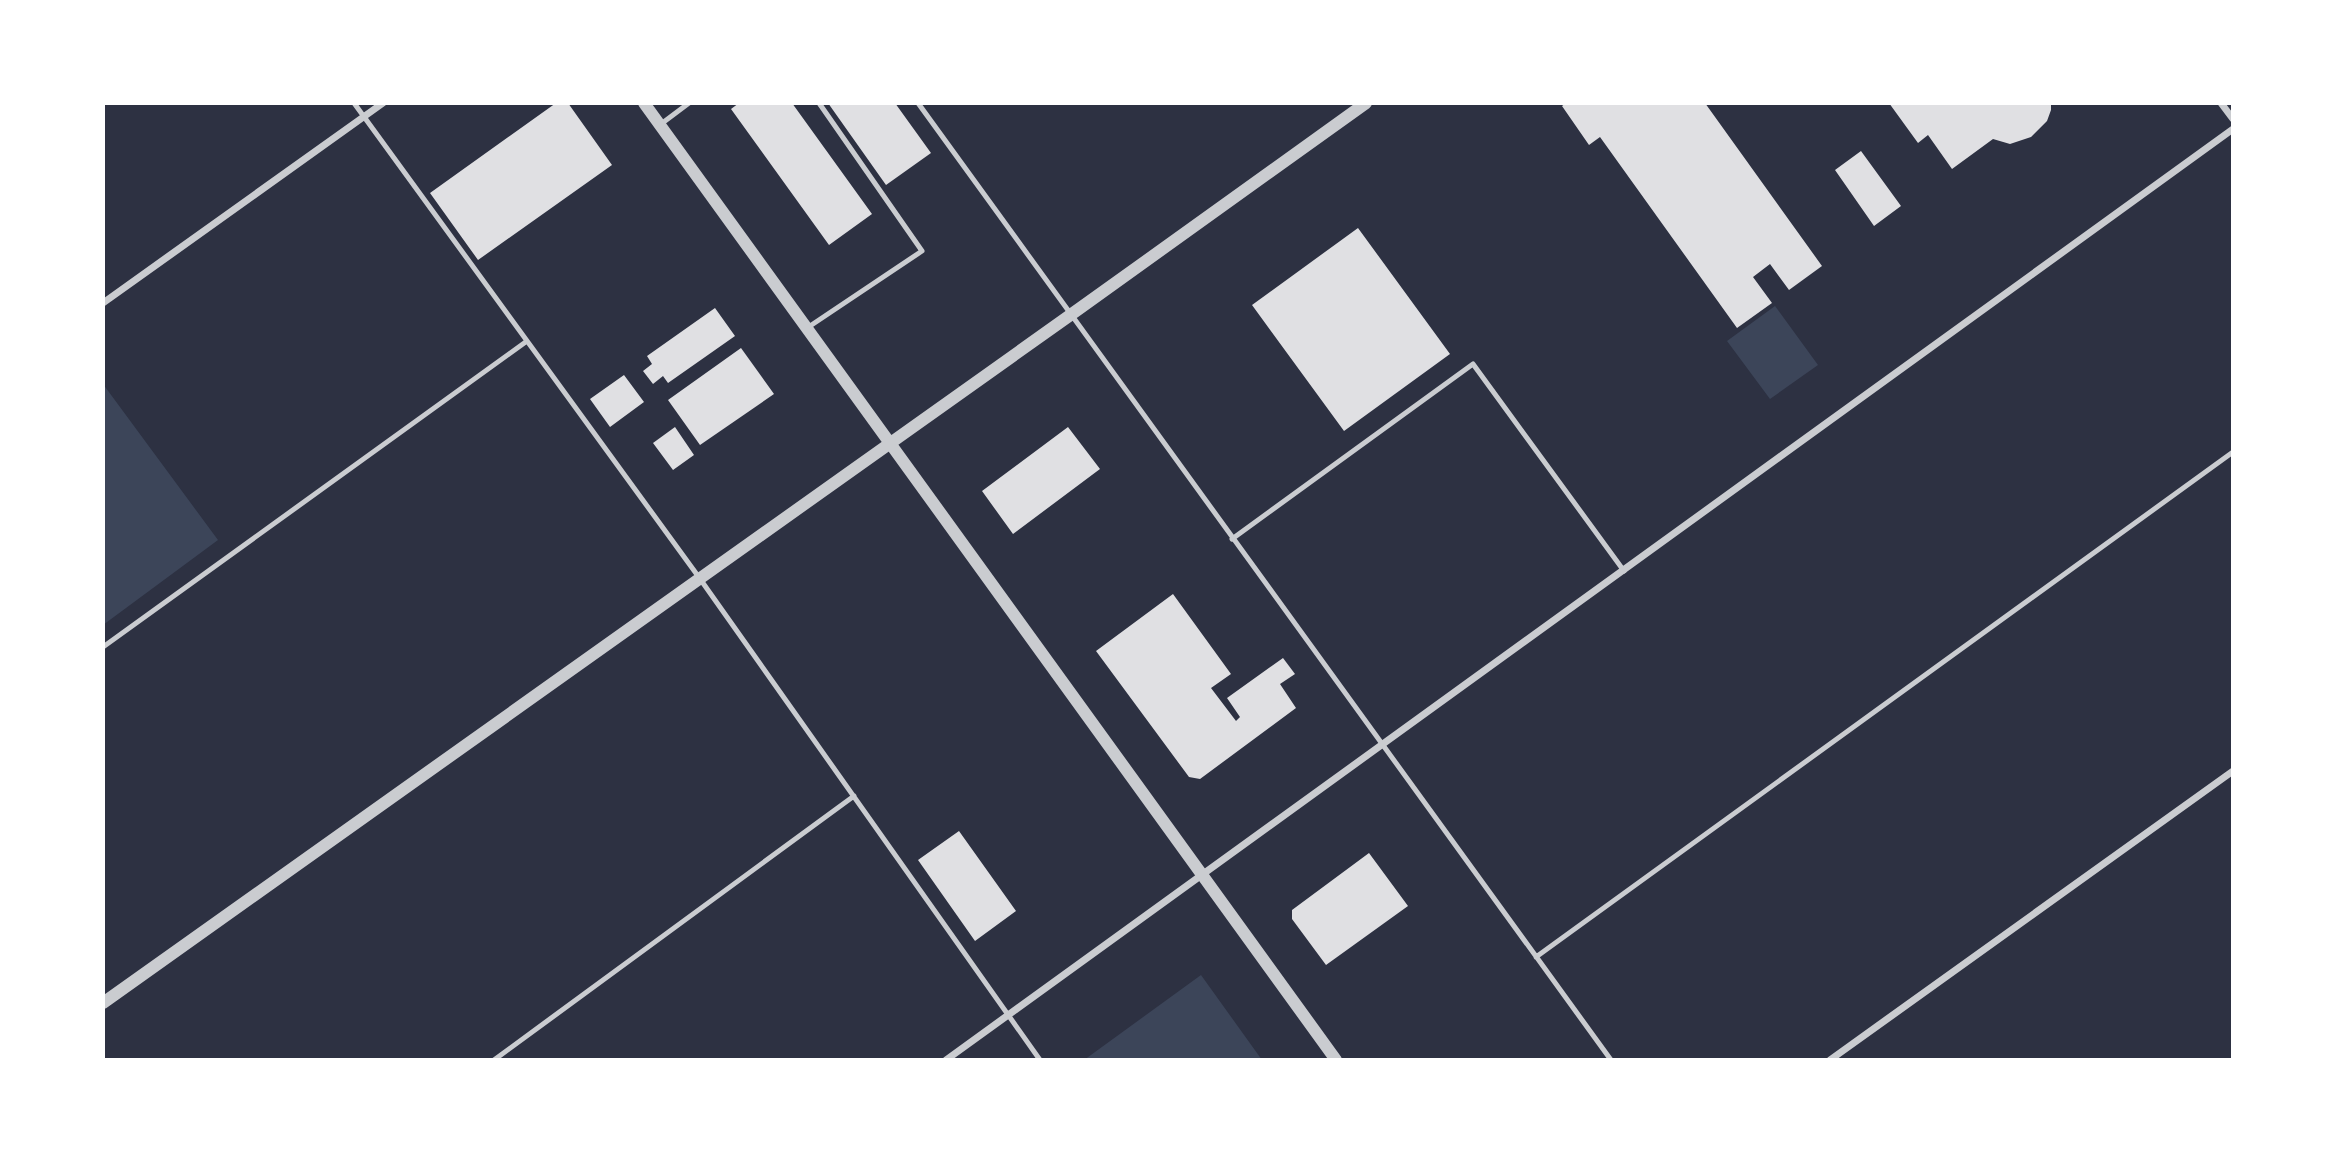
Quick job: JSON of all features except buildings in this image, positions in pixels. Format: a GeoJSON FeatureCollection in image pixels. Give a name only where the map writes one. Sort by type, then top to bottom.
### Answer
{"type":"FeatureCollection","features":[{"type":"Feature","properties":{"kind":"street"},"geometry":{"type":"LineString","coordinates":[[103,303],[383,103]]}},
{"type":"Feature","properties":{"kind":"street"},"geometry":{"type":"LineString","coordinates":[[644,103],[1336,1060]]}},
{"type":"Feature","properties":{"kind":"street"},"geometry":{"type":"LineString","coordinates":[[103,1003],[698,576],[1070,316],[1366,103]]}},
{"type":"Feature","properties":{"kind":"street"},"geometry":{"type":"LineString","coordinates":[[2221,103],[2233,119]]}},
{"type":"Feature","properties":{"kind":"street"},"geometry":{"type":"LineString","coordinates":[[946,1060],[2233,129]]}},
{"type":"Feature","properties":{"kind":"street"},"geometry":{"type":"LineString","coordinates":[[1830,1060],[2233,771]]}},
{"type":"Feature","properties":{"kind":"lane"},"geometry":{"type":"LineString","coordinates":[[354,103],[698,576],[1040,1060]]}},
{"type":"Feature","properties":{"kind":"lane"},"geometry":{"type":"LineString","coordinates":[[660,125],[689,103]]}},
{"type":"Feature","properties":{"kind":"lane"},"geometry":{"type":"LineString","coordinates":[[807,328],[922,251],[819,103]]}},
{"type":"Feature","properties":{"kind":"lane"},"geometry":{"type":"LineString","coordinates":[[918,103],[1611,1060]]}},
{"type":"Feature","properties":{"kind":"lane"},"geometry":{"type":"LineString","coordinates":[[103,647],[527,341]]}},
{"type":"Feature","properties":{"kind":"lane"},"geometry":{"type":"LineString","coordinates":[[1232,539],[1473,364],[1624,571]]}},
{"type":"Feature","properties":{"kind":"lane"},"geometry":{"type":"LineString","coordinates":[[1536,957],[2233,452]]}},
{"type":"Feature","properties":{"kind":"lane"},"geometry":{"type":"LineString","coordinates":[[494,1060],[853,796]]}},
{"type":"Feature","properties":{"kind":"shaded area"},"geometry":{"type":"Polygon","coordinates":[[[1775,306],[1818,365],[1770,399],[1727,341],[1775,306]]]}},
{"type":"Feature","properties":{"kind":"shaded area"},"geometry":{"type":"Polygon","coordinates":[[[103,384],[218,540],[103,625],[103,384]]]}},
{"type":"Feature","properties":{"kind":"shaded area"},"geometry":{"type":"Polygon","coordinates":[[[1201,975],[1262,1060],[1084,1060],[1201,975]]]}}]}
